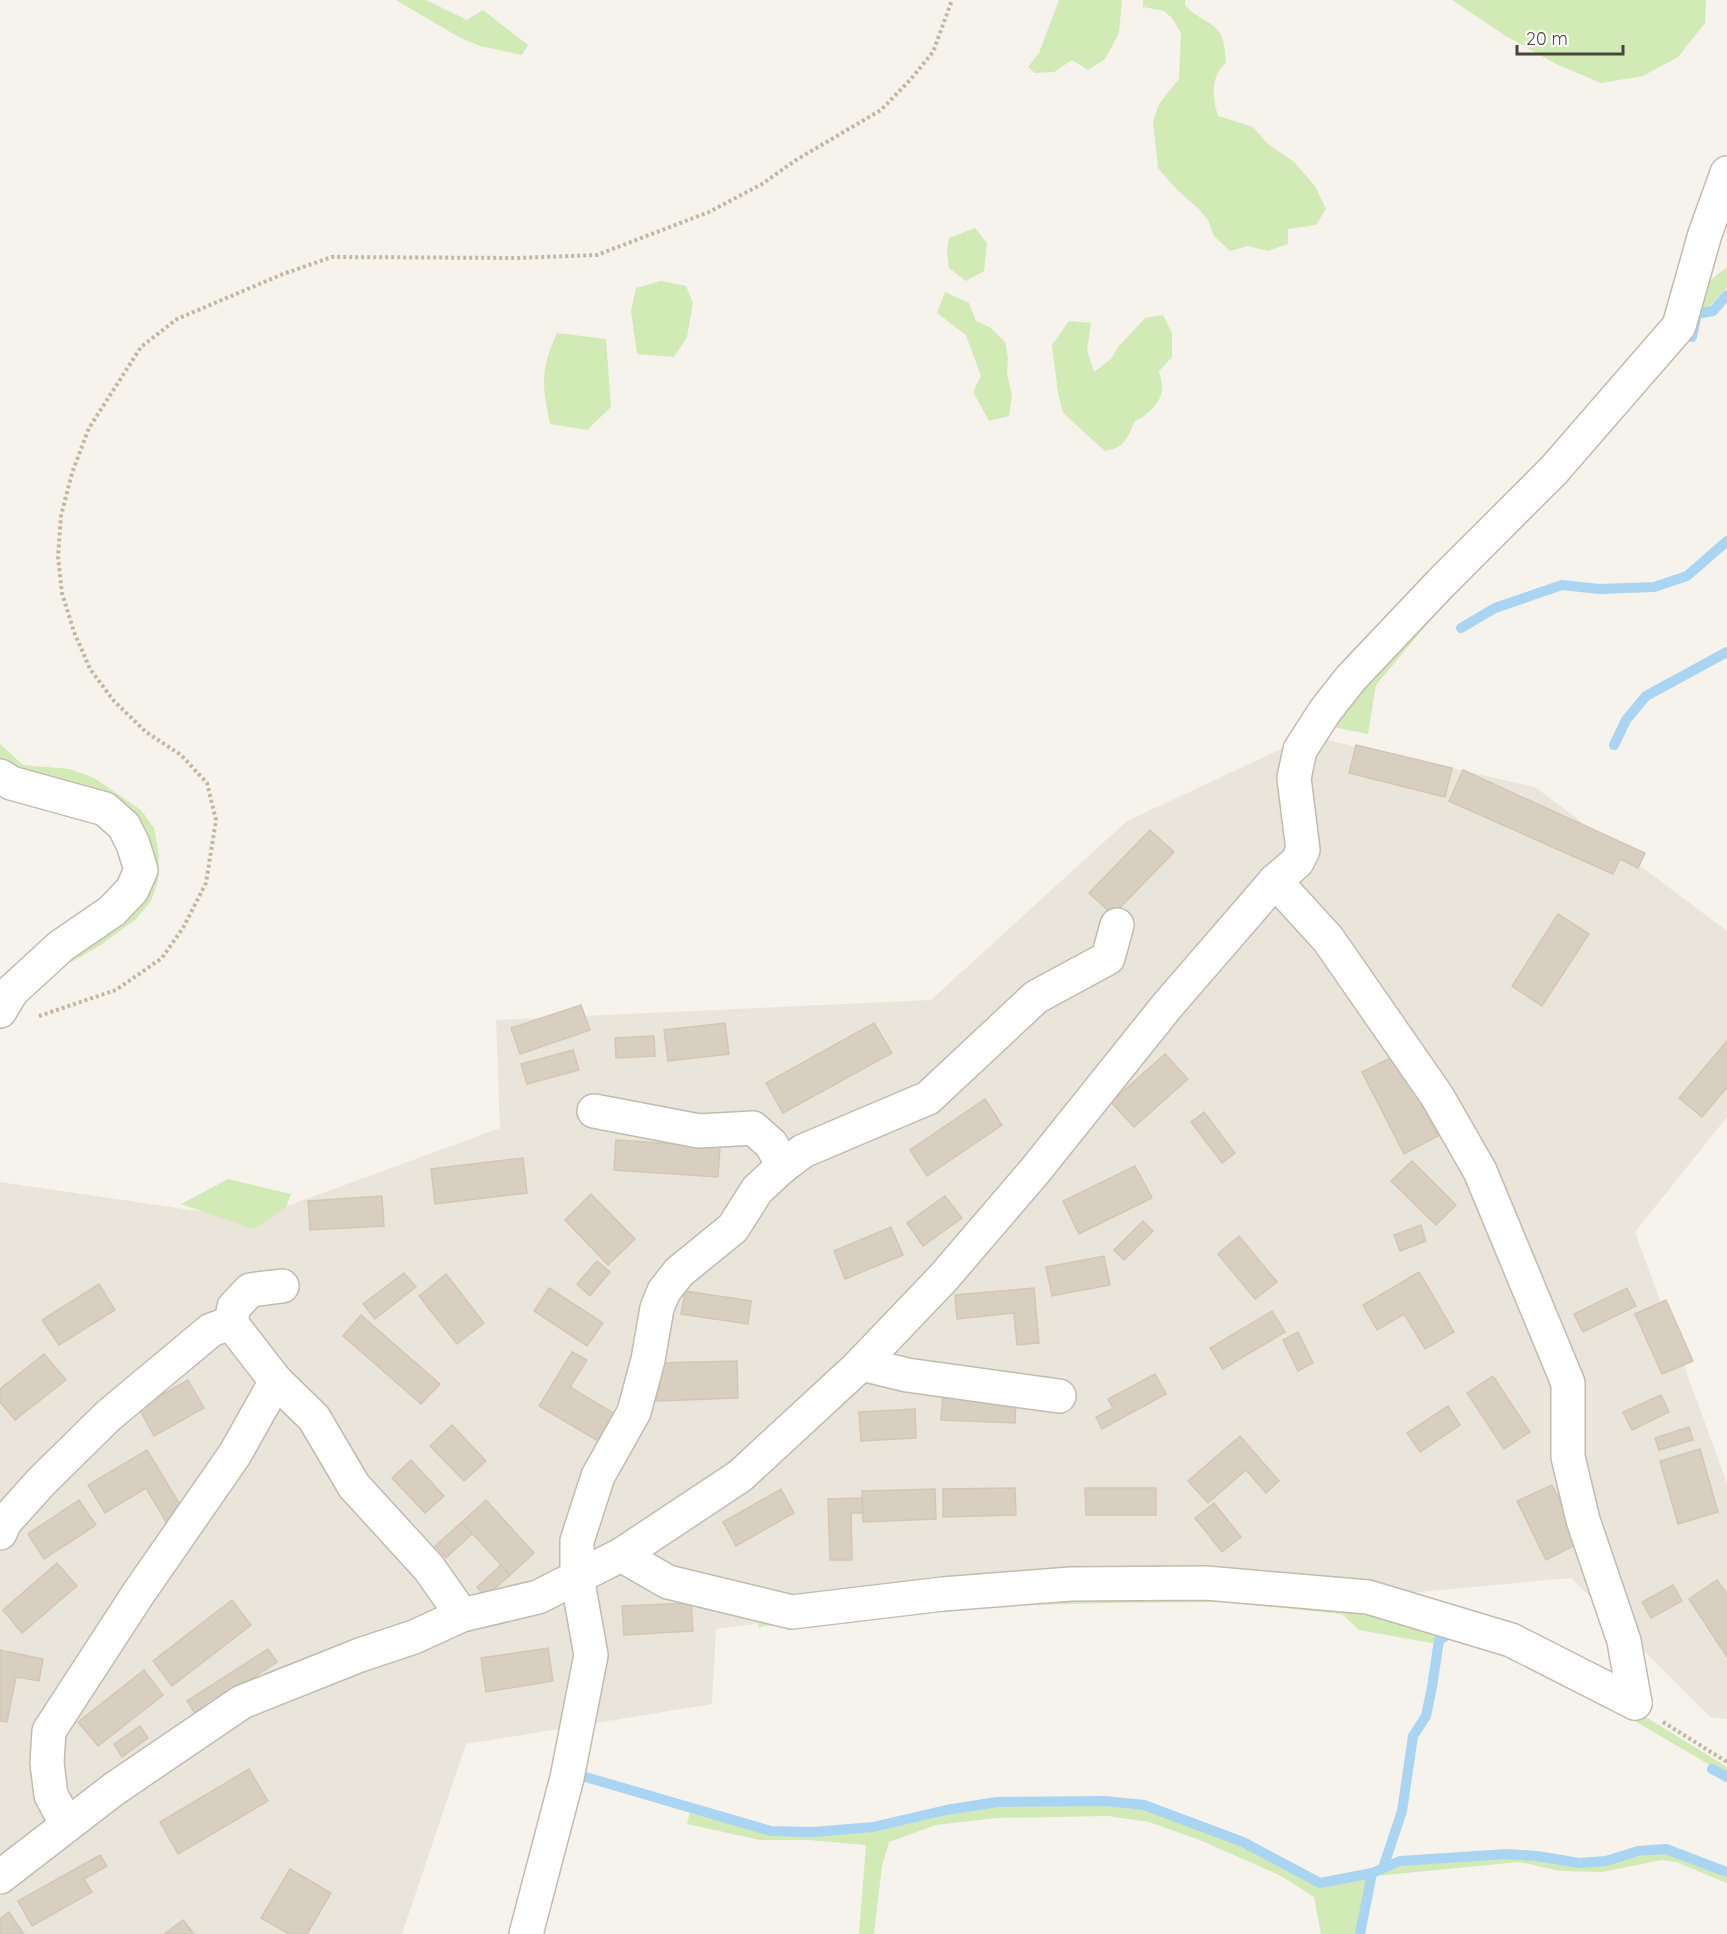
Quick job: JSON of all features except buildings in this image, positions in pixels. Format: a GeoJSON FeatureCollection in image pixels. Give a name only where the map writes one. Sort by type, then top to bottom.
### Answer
{"type":"FeatureCollection","features":[{"type":"Feature","properties":{"kind":"street"},"geometry":{"type":"LineString","coordinates":[[0,1877],[114,1789],[242,1702],[360,1655],[414,1637],[462,1615],[538,1597],[621,1555],[740,1476],[861,1364],[959,1260],[1034,1172],[1167,1006],[1275,881],[1298,862],[1303,850],[1294,778],[1300,750],[1325,711],[1352,678],[1433,592],[1554,470],[1679,326],[1705,234],[1727,173]]}},
{"type":"Feature","properties":{"kind":"street"},"geometry":{"type":"LineString","coordinates":[[0,776],[11,783],[105,809],[124,826],[134,844],[141,870],[132,890],[112,911],[53,953],[12,991],[0,1011]]}},
{"type":"Feature","properties":{"kind":"street"},"geometry":{"type":"LineString","coordinates":[[1275,881],[1328,939],[1437,1096],[1480,1171],[1568,1383],[1568,1457],[1583,1520],[1624,1641],[1635,1703]]}},
{"type":"Feature","properties":{"kind":"street"},"geometry":{"type":"LineString","coordinates":[[526,1934],[567,1778],[591,1655],[577,1576],[577,1541],[598,1476],[634,1412],[648,1360],[657,1308],[664,1291],[679,1272],[733,1228],[757,1190],[783,1166],[802,1151],[928,1098],[1036,997],[1108,957],[1117,925]]}},
{"type":"Feature","properties":{"kind":"street"},"geometry":{"type":"LineString","coordinates":[[594,1111],[699,1131],[753,1128],[771,1144],[783,1166]]}},
{"type":"Feature","properties":{"kind":"street"},"geometry":{"type":"LineString","coordinates":[[282,1286],[250,1290],[234,1307],[231,1323],[276,1381],[314,1418],[354,1486],[429,1568],[462,1615]]}},
{"type":"Feature","properties":{"kind":"street"},"geometry":{"type":"LineString","coordinates":[[0,1533],[5,1522],[41,1482],[108,1416],[211,1330],[231,1323]]}},
{"type":"Feature","properties":{"kind":"street"},"geometry":{"type":"LineString","coordinates":[[861,1364],[907,1375],[1059,1396]]}},
{"type":"Feature","properties":{"kind":"street"},"geometry":{"type":"LineString","coordinates":[[67,1825],[51,1796],[47,1763],[49,1731],[138,1594],[235,1454],[276,1381]]}},
{"type":"Feature","properties":{"kind":"street"},"geometry":{"type":"LineString","coordinates":[[621,1555],[668,1582],[792,1612],[943,1594],[1071,1584],[1206,1583],[1368,1597],[1511,1640],[1635,1703]]}},
{"type":"Feature","properties":{"kind":"path"},"geometry":{"type":"LineString","coordinates":[[34,1017],[116,990],[162,958],[183,928],[206,883],[216,820],[207,783],[181,755],[146,732],[114,701],[90,669],[74,632],[62,593],[58,557],[61,516],[72,473],[89,428],[141,347],[177,319],[283,274],[332,257],[517,258],[597,255],[709,212],[762,184],[796,160],[881,110],[933,52],[952,0]]}},
{"type":"Feature","properties":{"kind":"path"},"geometry":{"type":"LineString","coordinates":[[1635,1703],[1727,1762]]}},
{"type":"Feature","properties":{"kind":"shaded area"},"geometry":{"type":"Polygon","coordinates":[[[1309,736],[1535,787],[1727,931],[1727,1117],[1635,1232],[1727,1483],[1727,1719],[1710,1717],[1571,1578],[1387,1595],[1202,1577],[854,1611],[716,1629],[712,1704],[466,1744],[402,1934],[0,1934],[0,1182],[252,1219],[500,1128],[496,1020],[931,1000],[1127,821],[1309,736]]]}},
{"type":"Feature","properties":{"kind":"green space"},"geometry":{"type":"Polygon","coordinates":[[[396,0],[426,0],[467,20],[483,10],[528,45],[522,55],[480,46],[457,36],[396,0]]]}},
{"type":"Feature","properties":{"kind":"green space"},"geometry":{"type":"Polygon","coordinates":[[[1059,0],[1122,0],[1119,33],[1105,59],[1088,70],[1072,60],[1054,72],[1035,73],[1028,67],[1039,53],[1059,0]]]}},
{"type":"Feature","properties":{"kind":"green space"},"geometry":{"type":"Polygon","coordinates":[[[1143,0],[1185,0],[1185,5],[1189,10],[1218,30],[1223,42],[1226,63],[1215,81],[1214,102],[1218,116],[1253,127],[1268,144],[1294,162],[1315,186],[1326,209],[1316,225],[1288,229],[1288,244],[1268,251],[1248,246],[1230,251],[1214,236],[1208,220],[1198,208],[1178,191],[1158,168],[1153,122],[1159,104],[1179,79],[1181,33],[1172,18],[1164,11],[1143,7],[1143,0]]]}},
{"type":"Feature","properties":{"kind":"green space"},"geometry":{"type":"Polygon","coordinates":[[[1452,0],[1706,0],[1705,23],[1678,57],[1643,76],[1601,83],[1556,64],[1504,35],[1452,0]]]}},
{"type":"Feature","properties":{"kind":"green space"},"geometry":{"type":"Polygon","coordinates":[[[975,228],[987,243],[984,271],[966,281],[949,268],[947,251],[949,238],[975,228]]]}},
{"type":"Feature","properties":{"kind":"green space"},"geometry":{"type":"Polygon","coordinates":[[[1727,267],[1727,287],[1709,307],[1696,311],[1687,344],[1592,450],[1458,587],[1376,685],[1368,734],[1323,725],[1694,293],[1727,267]]]}},
{"type":"Feature","properties":{"kind":"green space"},"geometry":{"type":"Polygon","coordinates":[[[661,281],[686,286],[693,303],[687,337],[674,357],[637,354],[631,311],[636,288],[661,281]]]}},
{"type":"Feature","properties":{"kind":"green space"},"geometry":{"type":"Polygon","coordinates":[[[945,292],[969,303],[976,321],[991,328],[1005,342],[1008,358],[1007,373],[1012,396],[1009,416],[989,421],[973,392],[981,376],[966,335],[937,313],[945,292]]]}},
{"type":"Feature","properties":{"kind":"green space"},"geometry":{"type":"Polygon","coordinates":[[[1163,315],[1172,333],[1172,357],[1159,371],[1162,392],[1158,402],[1145,416],[1135,421],[1121,445],[1105,451],[1063,413],[1052,345],[1069,321],[1091,323],[1087,350],[1094,372],[1111,359],[1118,347],[1145,318],[1163,315]]]}},
{"type":"Feature","properties":{"kind":"green space"},"geometry":{"type":"Polygon","coordinates":[[[557,333],[606,339],[611,407],[587,430],[550,424],[544,378],[551,346],[557,333]]]}},
{"type":"Feature","properties":{"kind":"green space"},"geometry":{"type":"Polygon","coordinates":[[[0,744],[23,765],[70,769],[94,778],[141,810],[154,828],[159,855],[158,881],[151,901],[136,919],[79,958],[38,978],[118,916],[140,835],[0,766],[0,744]]]}},
{"type":"Feature","properties":{"kind":"green space"},"geometry":{"type":"Polygon","coordinates":[[[228,1179],[291,1194],[286,1207],[254,1229],[181,1204],[228,1179]]]}},
{"type":"Feature","properties":{"kind":"green space"},"geometry":{"type":"Polygon","coordinates":[[[1078,1593],[1370,1607],[1445,1633],[1437,1644],[1359,1630],[1342,1614],[1221,1602],[962,1607],[758,1627],[760,1618],[1078,1593]]]}},
{"type":"Feature","properties":{"kind":"green space"},"geometry":{"type":"Polygon","coordinates":[[[1631,1708],[1727,1767],[1727,1775],[1628,1717],[1631,1708]]]}},
{"type":"Feature","properties":{"kind":"green space"},"geometry":{"type":"Polygon","coordinates":[[[998,1806],[1107,1806],[1145,1810],[1244,1845],[1319,1888],[1367,1878],[1356,1934],[1321,1934],[1314,1897],[1281,1876],[1200,1840],[1149,1822],[1108,1816],[997,1818],[936,1825],[889,1842],[882,1866],[874,1934],[859,1934],[866,1845],[808,1840],[760,1840],[687,1824],[690,1811],[771,1834],[813,1836],[874,1830],[950,1812],[998,1806]]]}},
{"type":"Feature","properties":{"kind":"green space"},"geometry":{"type":"Polygon","coordinates":[[[1667,1852],[1727,1876],[1727,1883],[1676,1862],[1662,1860],[1602,1872],[1560,1871],[1519,1862],[1375,1876],[1402,1863],[1511,1856],[1580,1867],[1607,1865],[1635,1857],[1667,1852]]]}},
{"type":"Feature","properties":{"kind":"waterway"},"geometry":{"type":"LineString","coordinates":[[1692,337],[1697,314],[1713,311],[1727,295]]}},
{"type":"Feature","properties":{"kind":"waterway"},"geometry":{"type":"LineString","coordinates":[[1461,628],[1495,608],[1562,585],[1599,589],[1654,587],[1687,576],[1727,541]]}},
{"type":"Feature","properties":{"kind":"waterway"},"geometry":{"type":"LineString","coordinates":[[1614,745],[1626,720],[1646,696],[1727,652]]}},
{"type":"Feature","properties":{"kind":"waterway"},"geometry":{"type":"LineString","coordinates":[[1383,1868],[1402,1811],[1413,1736],[1426,1716],[1439,1640],[1449,1634]]}},
{"type":"Feature","properties":{"kind":"waterway"},"geometry":{"type":"LineString","coordinates":[[1712,1769],[1727,1777]]}},
{"type":"Feature","properties":{"kind":"waterway"},"geometry":{"type":"LineString","coordinates":[[582,1776],[771,1831],[813,1832],[873,1827],[946,1810],[997,1802],[1105,1801],[1144,1805],[1243,1842],[1320,1883],[1372,1873],[1400,1861],[1507,1854],[1579,1863],[1606,1861],[1638,1851],[1666,1849],[1727,1872]]}},
{"type":"Feature","properties":{"kind":"waterway"},"geometry":{"type":"LineString","coordinates":[[1360,1934],[1372,1873]]}}]}
